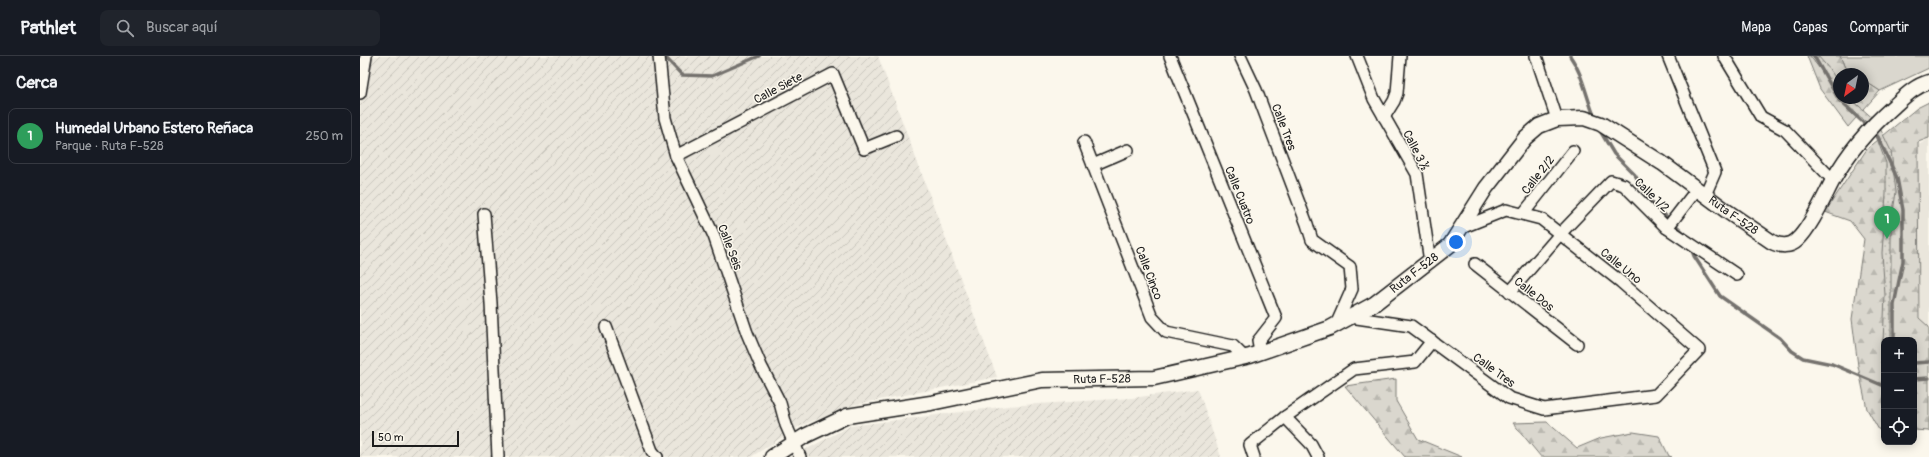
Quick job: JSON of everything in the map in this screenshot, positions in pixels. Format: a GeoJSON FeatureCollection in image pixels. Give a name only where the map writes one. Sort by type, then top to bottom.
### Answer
{"type":"FeatureCollection","features":[{"type":"Feature","properties":{"kind":"main road","name":"Ruta F-528"},"geometry":{"type":"LineString","coordinates":[[772,457],[794,443],[847,416],[931,403],[1042,380],[1154,378],[1244,357],[1259,346],[1336,325],[1347,311],[1374,304],[1450,245],[1486,188],[1525,138],[1539,126],[1557,119],[1584,118],[1601,124],[1662,163],[1772,242],[1784,246],[1793,244],[1800,238],[1818,210],[1833,180],[1859,140],[1909,93],[1929,82]]}},
{"type":"Feature","properties":{"kind":"street"},"geometry":{"type":"LineString","coordinates":[[360,93],[363,82],[366,56]]}},
{"type":"Feature","properties":{"kind":"street","name":"Calle Seis"},"geometry":{"type":"LineString","coordinates":[[659,56],[665,118],[676,156],[714,236],[760,366],[780,403],[800,457]]}},
{"type":"Feature","properties":{"kind":"street","name":"Calle Cuatro"},"geometry":{"type":"LineString","coordinates":[[1170,56],[1276,318],[1259,346]]}},
{"type":"Feature","properties":{"kind":"street","name":"Calle Tres"},"geometry":{"type":"LineString","coordinates":[[1240,56],[1256,90],[1312,240],[1350,267],[1352,289],[1347,311],[1411,326],[1510,398],[1544,409],[1656,395]]}},
{"type":"Feature","properties":{"kind":"street","name":"Calle 3 ½"},"geometry":{"type":"LineString","coordinates":[[1357,56],[1374,99],[1416,174],[1430,262]]}},
{"type":"Feature","properties":{"kind":"street"},"geometry":{"type":"LineString","coordinates":[[1384,117],[1397,93],[1400,56]]}},
{"type":"Feature","properties":{"kind":"street"},"geometry":{"type":"LineString","coordinates":[[1536,56],[1557,119]]}},
{"type":"Feature","properties":{"kind":"street"},"geometry":{"type":"LineString","coordinates":[[1667,228],[1701,192],[1715,172],[1668,56]]}},
{"type":"Feature","properties":{"kind":"street"},"geometry":{"type":"LineString","coordinates":[[1724,56],[1761,117],[1785,130],[1833,180]]}},
{"type":"Feature","properties":{"kind":"street","name":"Calle Siete"},"geometry":{"type":"LineString","coordinates":[[676,156],[833,74],[864,149],[896,136]]}},
{"type":"Feature","properties":{"kind":"street","name":"Calle Cinco"},"geometry":{"type":"LineString","coordinates":[[1084,142],[1152,317],[1166,332],[1233,346],[1244,357]]}},
{"type":"Feature","properties":{"kind":"street"},"geometry":{"type":"LineString","coordinates":[[1093,165],[1128,150],[1112,157]]}},
{"type":"Feature","properties":{"kind":"street","name":"Calle 2/2"},"geometry":{"type":"LineString","coordinates":[[1523,214],[1573,151]]}},
{"type":"Feature","properties":{"kind":"street","name":"Calle 1/2"},"geometry":{"type":"LineString","coordinates":[[1510,292],[1560,234],[1611,181],[1624,185],[1667,228],[1737,275]]}},
{"type":"Feature","properties":{"kind":"street","name":"Calle Uno"},"geometry":{"type":"LineString","coordinates":[[1461,228],[1506,210],[1541,219],[1621,282],[1699,350],[1656,395]]}},
{"type":"Feature","properties":{"kind":"street"},"geometry":{"type":"LineString","coordinates":[[484,214],[491,303],[498,457]]}},
{"type":"Feature","properties":{"kind":"street","name":"Calle Dos"},"geometry":{"type":"LineString","coordinates":[[1475,264],[1577,344]]}},
{"type":"Feature","properties":{"kind":"street"},"geometry":{"type":"LineString","coordinates":[[606,327],[652,451],[657,457]]}},
{"type":"Feature","properties":{"kind":"street"},"geometry":{"type":"LineString","coordinates":[[1254,457],[1250,445],[1285,417],[1354,369],[1415,362],[1432,341]]}},
{"type":"Feature","properties":{"kind":"street"},"geometry":{"type":"LineString","coordinates":[[1285,417],[1311,444],[1318,457]]}},
{"type":"Feature","properties":{"kind":"shaded area"},"geometry":{"type":"Polygon","coordinates":[[[360,56],[878,56],[997,377],[853,405],[798,427],[751,457],[360,457],[360,56]]]}},
{"type":"Feature","properties":{"kind":"shaded area"},"geometry":{"type":"Polygon","coordinates":[[[1929,139],[1929,337],[1920,331],[1918,145],[1929,139]]]}},
{"type":"Feature","properties":{"kind":"shaded area"},"geometry":{"type":"Polygon","coordinates":[[[1198,389],[1221,457],[792,457],[850,426],[1008,406],[1132,398],[1198,389]]]}},
{"type":"Feature","properties":{"kind":"green space"},"geometry":{"type":"Polygon","coordinates":[[[1807,56],[1840,56],[1845,68],[1833,68],[1833,104],[1868,104],[1848,127],[1820,89],[1807,56]]]}},
{"type":"Feature","properties":{"kind":"green space"},"geometry":{"type":"Polygon","coordinates":[[[1810,56],[1818,56],[1829,69],[1833,75],[1833,86],[1810,56]]]}},
{"type":"Feature","properties":{"kind":"green space"},"geometry":{"type":"Polygon","coordinates":[[[1840,56],[1929,56],[1929,68],[1880,91],[1869,84],[1869,68],[1847,68],[1840,56]]]}},
{"type":"Feature","properties":{"kind":"green space"},"geometry":{"type":"Polygon","coordinates":[[[1869,84],[1880,91],[1869,103],[1869,84]]]}},
{"type":"Feature","properties":{"kind":"green space"},"geometry":{"type":"Polygon","coordinates":[[[1929,102],[1929,138],[1918,142],[1919,318],[1929,327],[1929,431],[1917,430],[1917,337],[1881,337],[1881,430],[1879,430],[1867,409],[1858,366],[1852,319],[1864,239],[1850,221],[1825,212],[1867,149],[1917,108],[1929,102]]]}},
{"type":"Feature","properties":{"kind":"green space"},"geometry":{"type":"Polygon","coordinates":[[[1846,104],[1857,104],[1877,122],[1891,151],[1896,192],[1891,225],[1891,337],[1883,337],[1885,295],[1882,253],[1886,194],[1886,163],[1873,128],[1846,104]]]}},
{"type":"Feature","properties":{"kind":"green space"},"geometry":{"type":"Polygon","coordinates":[[[1396,379],[1396,401],[1418,439],[1462,457],[1405,457],[1345,386],[1396,379]]]}},
{"type":"Feature","properties":{"kind":"green space"},"geometry":{"type":"Polygon","coordinates":[[[1547,422],[1577,448],[1601,438],[1633,432],[1659,436],[1669,456],[1672,457],[1541,457],[1513,423],[1547,422]]]}},
{"type":"Feature","properties":{"kind":"waterway"},"geometry":{"type":"LineString","coordinates":[[664,56],[682,75],[712,76],[759,56]]}},
{"type":"Feature","properties":{"kind":"waterway"},"geometry":{"type":"LineString","coordinates":[[1570,56],[1578,70],[1595,118]]}},
{"type":"Feature","properties":{"kind":"waterway"},"geometry":{"type":"LineString","coordinates":[[1814,56],[1839,100],[1868,127]]}},
{"type":"Feature","properties":{"kind":"waterway"},"geometry":{"type":"LineString","coordinates":[[1599,129],[1614,154],[1635,175],[1650,201],[1684,233],[1686,237]]}},
{"type":"Feature","properties":{"kind":"waterway"},"geometry":{"type":"LineString","coordinates":[[1873,132],[1878,137],[1897,178],[1903,210],[1903,261],[1894,305],[1894,337]]}},
{"type":"Feature","properties":{"kind":"waterway"},"geometry":{"type":"LineString","coordinates":[[1691,248],[1694,256],[1720,296],[1780,338],[1792,351],[1803,358],[1832,364],[1881,385]]}},
{"type":"Feature","properties":{"kind":"waterway"},"geometry":{"type":"LineString","coordinates":[[1917,363],[1929,362]]}},
{"type":"Feature","properties":{"kind":"waterway"},"geometry":{"type":"LineString","coordinates":[[1917,379],[1929,378]]}},
{"type":"Feature","properties":{"kind":"place","name":"Humedal Urbano Estero Reñaca"},"geometry":{"type":"Point","coordinates":[1887,239]}}]}
